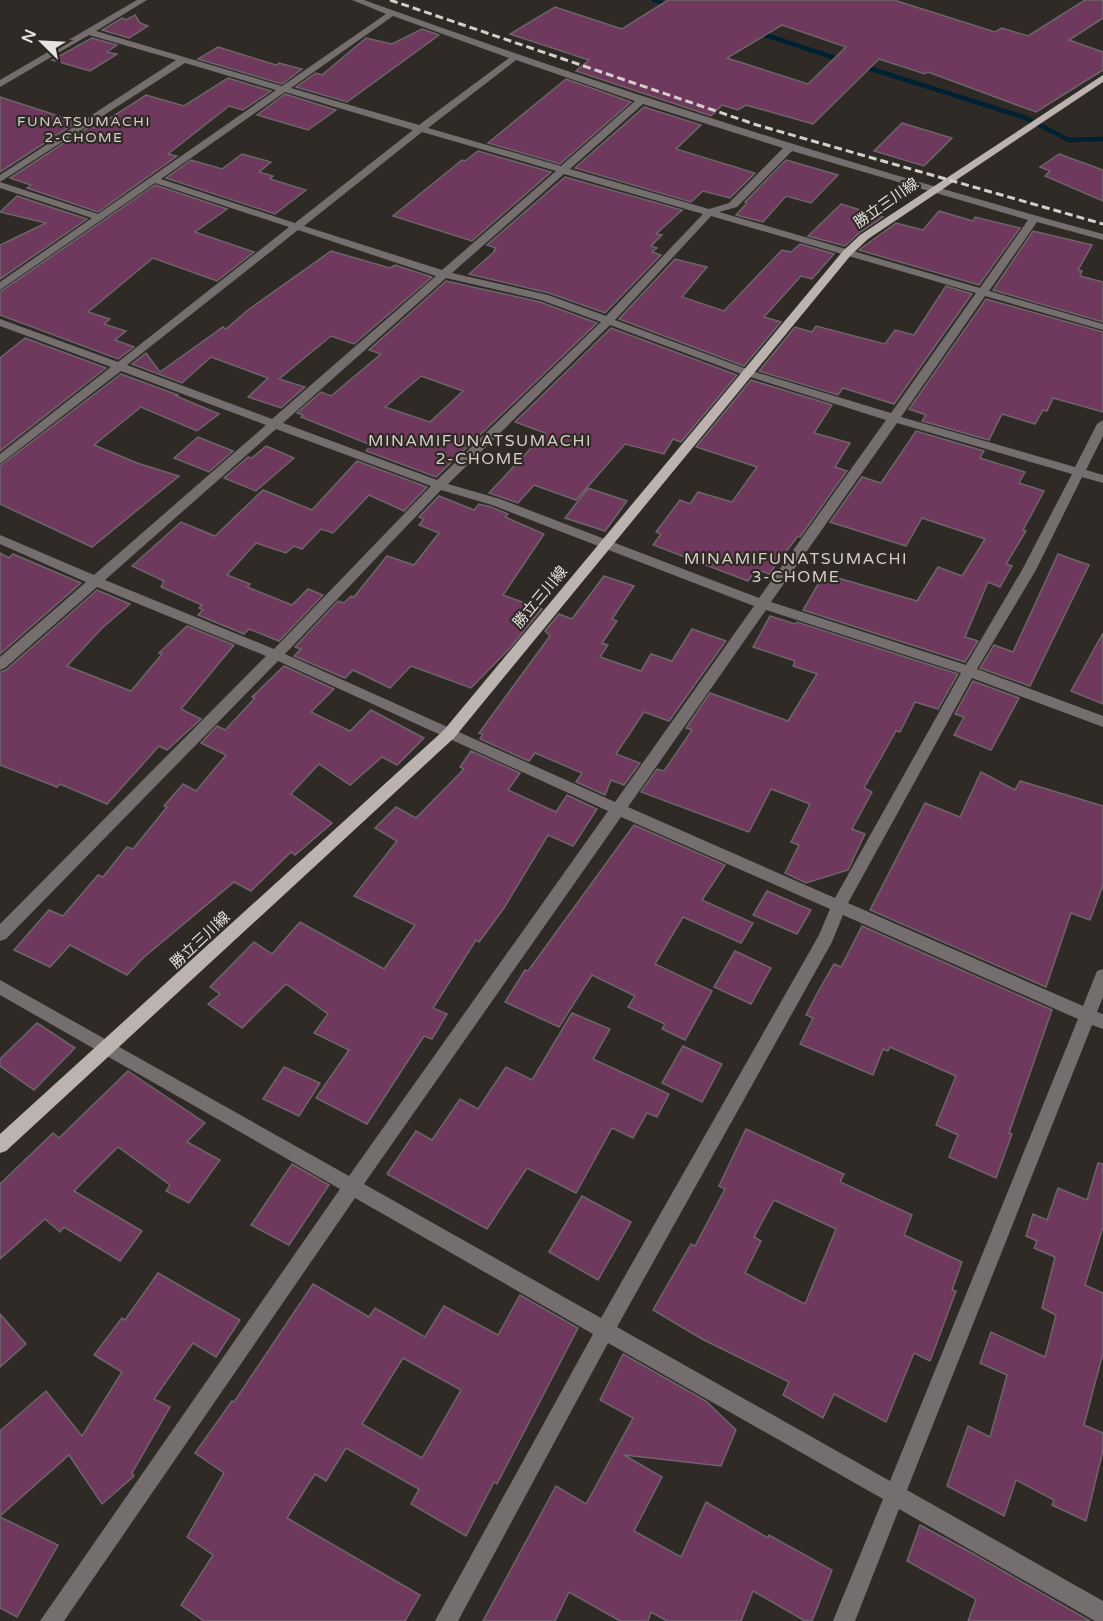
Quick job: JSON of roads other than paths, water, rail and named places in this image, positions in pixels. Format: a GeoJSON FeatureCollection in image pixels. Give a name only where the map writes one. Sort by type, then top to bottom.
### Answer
{"type":"FeatureCollection","features":[{"type":"Feature","properties":{"kind":"main road","name":"勝立三川線"},"geometry":{"type":"LineString","coordinates":[[0,1145],[449,734],[604,545],[848,253],[864,237],[1103,78]]}},
{"type":"Feature","properties":{"kind":"street"},"geometry":{"type":"LineString","coordinates":[[0,84],[143,0]]}},
{"type":"Feature","properties":{"kind":"street"},"geometry":{"type":"LineString","coordinates":[[356,0],[514,58],[789,148],[931,191],[1103,237]]}},
{"type":"Feature","properties":{"kind":"street"},"geometry":{"type":"LineString","coordinates":[[0,287],[392,13]]}},
{"type":"Feature","properties":{"kind":"street"},"geometry":{"type":"LineString","coordinates":[[88,32],[1103,327]]}},
{"type":"Feature","properties":{"kind":"street"},"geometry":{"type":"LineString","coordinates":[[0,460],[420,129],[514,58]]}},
{"type":"Feature","properties":{"kind":"street"},"geometry":{"type":"LineString","coordinates":[[0,179],[183,60]]}},
{"type":"Feature","properties":{"kind":"street"},"geometry":{"type":"LineString","coordinates":[[0,664],[442,273],[642,100]]}},
{"type":"Feature","properties":{"kind":"street"},"geometry":{"type":"LineString","coordinates":[[0,934],[276,655],[439,484],[609,320],[710,212],[733,205],[789,148]]}},
{"type":"Feature","properties":{"kind":"street"},"geometry":{"type":"LineString","coordinates":[[154,180],[442,273],[544,297],[748,373],[1103,479]]}},
{"type":"Feature","properties":{"kind":"street"},"geometry":{"type":"LineString","coordinates":[[0,185],[101,218]]}},
{"type":"Feature","properties":{"kind":"street"},"geometry":{"type":"LineString","coordinates":[[51,1621],[352,1186],[981,291],[1034,219]]}},
{"type":"Feature","properties":{"kind":"street"},"geometry":{"type":"LineString","coordinates":[[0,322],[439,484],[496,501],[604,545],[761,604],[969,671],[1103,722]]}},
{"type":"Feature","properties":{"kind":"street"},"geometry":{"type":"LineString","coordinates":[[446,1621],[605,1330],[826,937],[839,906],[969,671],[1029,570],[1103,424]]}},
{"type":"Feature","properties":{"kind":"street"},"geometry":{"type":"LineString","coordinates":[[0,539],[276,655],[617,809],[1095,1018]]}},
{"type":"Feature","properties":{"kind":"street"},"geometry":{"type":"LineString","coordinates":[[844,1621],[1095,1018],[1103,975]]}},
{"type":"Feature","properties":{"kind":"street"},"geometry":{"type":"LineString","coordinates":[[0,987],[1103,1613]]}},
{"type":"Feature","properties":{"kind":"waterway"},"geometry":{"type":"LineString","coordinates":[[654,0],[670,6]]}},
{"type":"Feature","properties":{"kind":"waterway"},"geometry":{"type":"LineString","coordinates":[[756,32],[844,61]]}},
{"type":"Feature","properties":{"kind":"waterway"},"geometry":{"type":"LineString","coordinates":[[862,66],[1026,118],[1069,140],[1103,139]]}},
{"type":"Feature","properties":{"kind":"railway"},"geometry":{"type":"LineString","coordinates":[[390,0],[757,125],[1103,224]]}},
{"type":"Feature","properties":{"kind":"district","name":"FUNATSUMACHI 2-CHOME"},"geometry":{"type":"Point","coordinates":[84,130]}},
{"type":"Feature","properties":{"kind":"district","name":"MINAMIFUNATSUMACHI 2-CHOME"},"geometry":{"type":"Point","coordinates":[480,450]}},
{"type":"Feature","properties":{"kind":"district","name":"MINAMIFUNATSUMACHI 3-CHOME"},"geometry":{"type":"Point","coordinates":[796,568]}}]}
